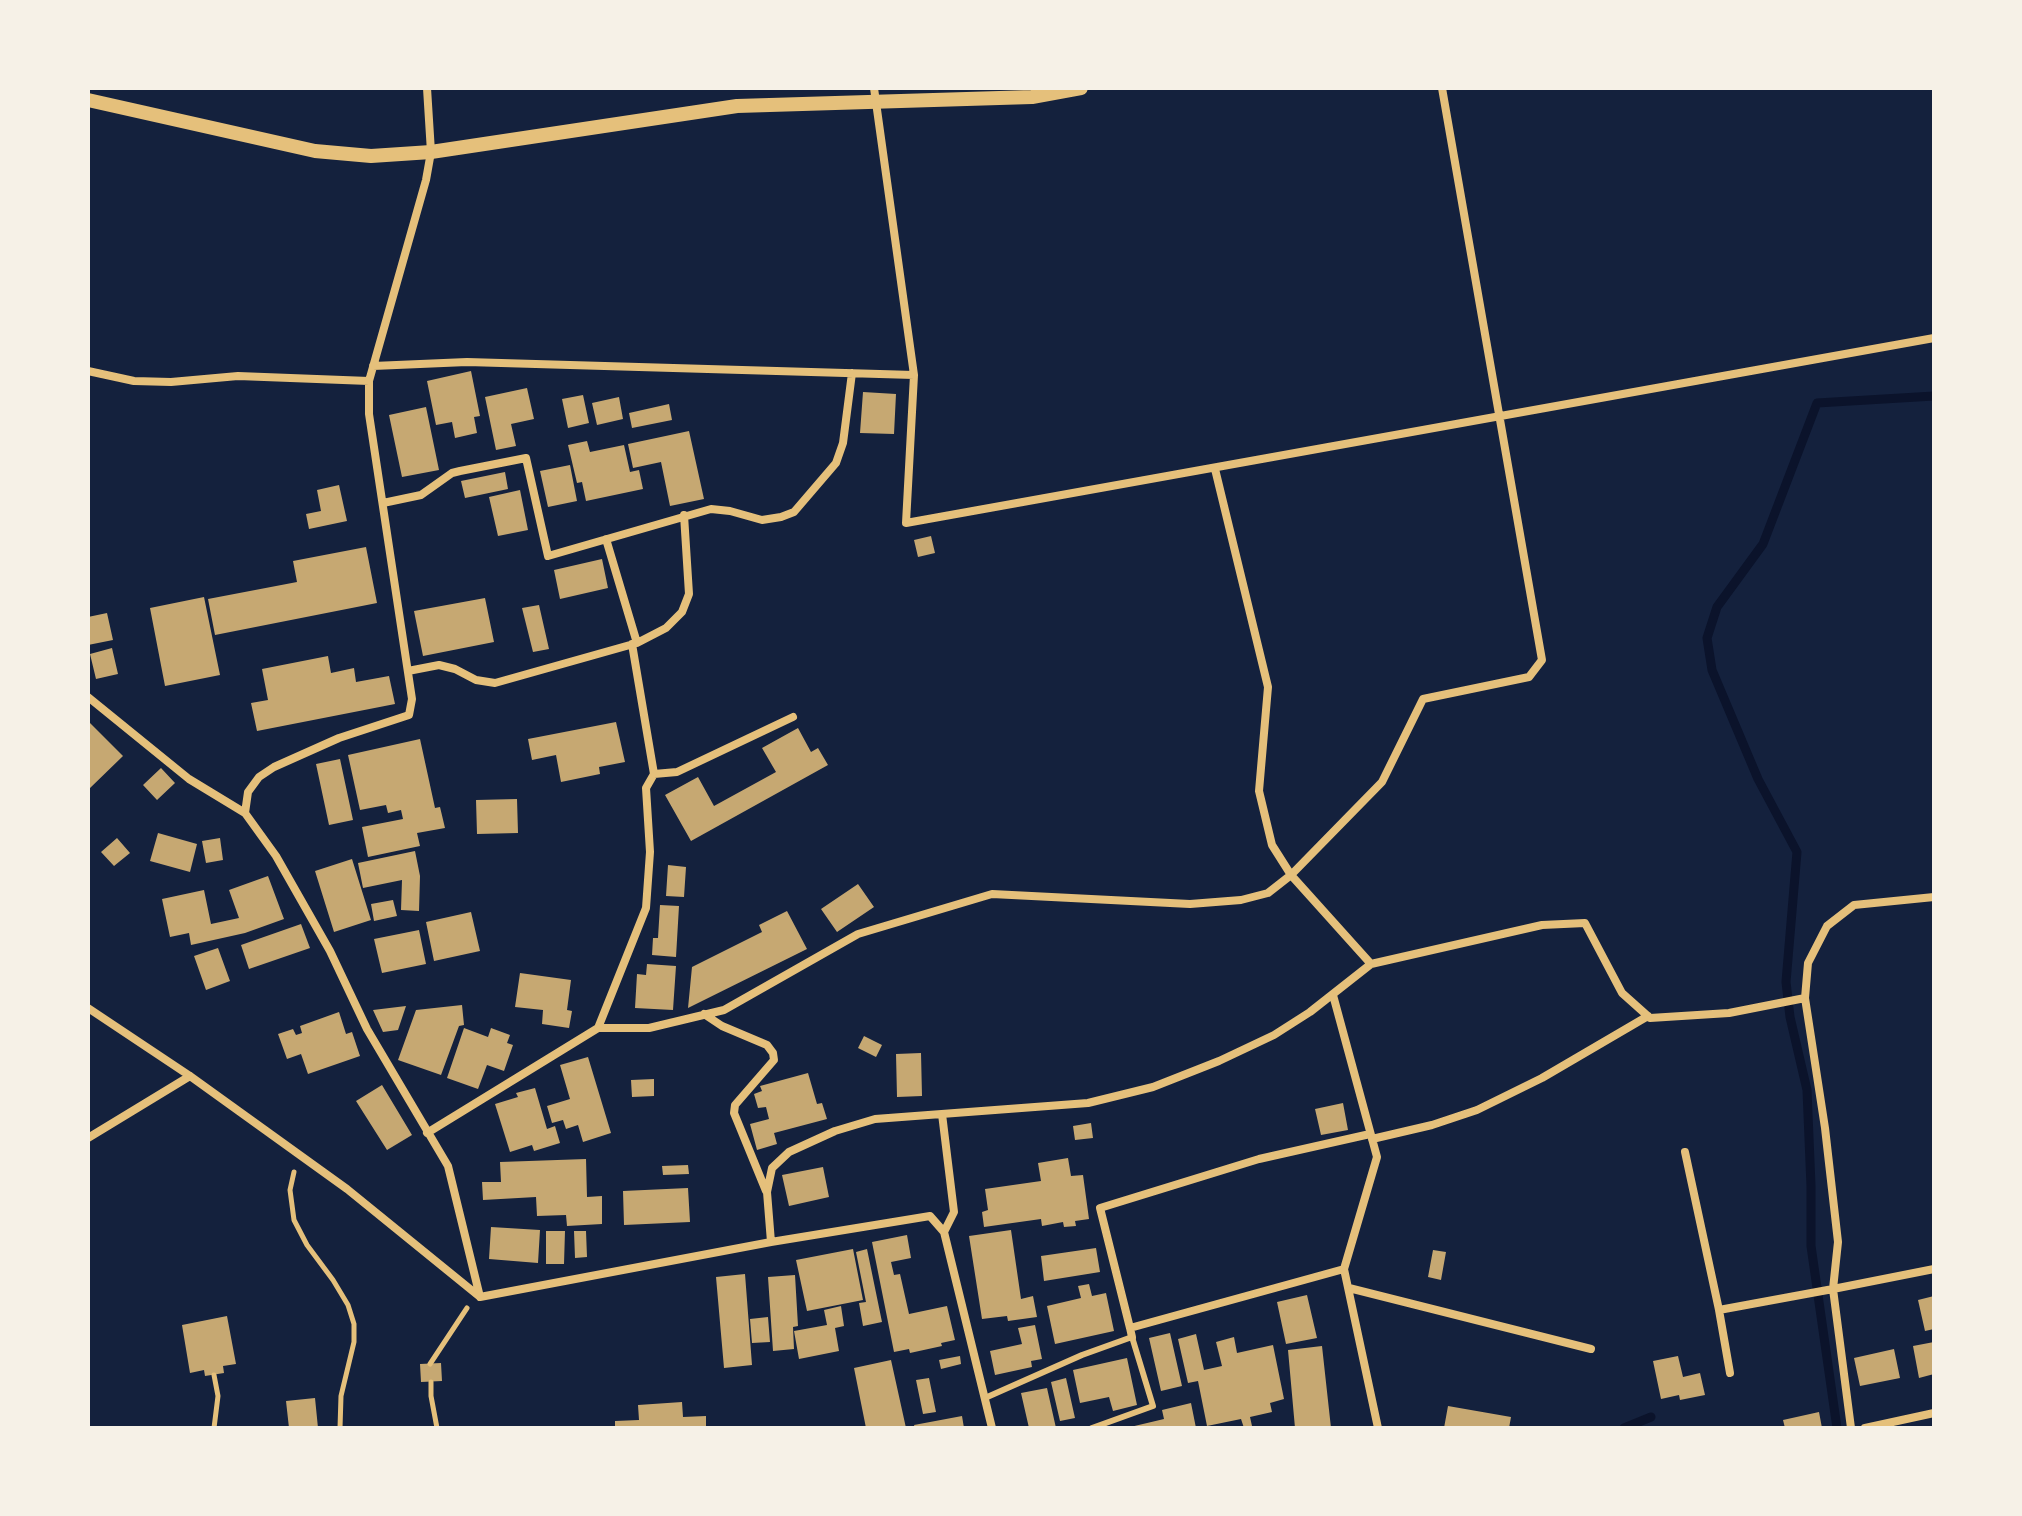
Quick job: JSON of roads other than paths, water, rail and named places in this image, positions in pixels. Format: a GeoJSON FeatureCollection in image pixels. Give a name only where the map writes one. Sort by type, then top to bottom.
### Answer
{"type":"FeatureCollection","features":[{"type":"Feature","properties":{"kind":"street"},"geometry":{"type":"LineString","coordinates":[[245,813],[248,792],[259,777],[274,767],[339,738],[409,715],[412,699],[369,414],[369,381],[426,180],[431,152],[427,88]]}},
{"type":"Feature","properties":{"kind":"street"},"geometry":{"type":"LineString","coordinates":[[88,100],[315,151],[371,156],[431,152],[737,106],[876,96],[1032,97],[1081,88]]}},
{"type":"Feature","properties":{"kind":"street"},"geometry":{"type":"LineString","coordinates":[[427,1133],[598,1028],[649,1028],[724,1010],[858,934],[992,894],[1190,904],[1241,900],[1268,893],[1291,875],[1382,782],[1423,699],[1529,677],[1542,660],[1442,88]]}},
{"type":"Feature","properties":{"kind":"street"},"geometry":{"type":"LineString","coordinates":[[876,96],[914,375],[906,523],[1934,338]]}},
{"type":"Feature","properties":{"kind":"street"},"geometry":{"type":"LineString","coordinates":[[373,366],[467,362],[914,375]]}},
{"type":"Feature","properties":{"kind":"street"},"geometry":{"type":"LineString","coordinates":[[88,371],[134,381],[171,382],[238,376],[369,381]]}},
{"type":"Feature","properties":{"kind":"street"},"geometry":{"type":"LineString","coordinates":[[383,503],[421,495],[460,471],[526,458],[548,556],[711,509],[762,520],[794,512],[836,463],[843,443],[852,373]]}},
{"type":"Feature","properties":{"kind":"street"},"geometry":{"type":"LineString","coordinates":[[1215,469],[1268,687],[1259,791],[1272,845],[1291,875],[1371,964]]}},
{"type":"Feature","properties":{"kind":"street"},"geometry":{"type":"LineString","coordinates":[[408,671],[439,665],[476,680],[495,683],[635,644],[666,628],[682,612],[689,594],[684,515]]}},
{"type":"Feature","properties":{"kind":"street"},"geometry":{"type":"LineString","coordinates":[[598,1028],[646,908],[650,852],[646,788],[654,774],[635,644],[606,539]]}},
{"type":"Feature","properties":{"kind":"street"},"geometry":{"type":"LineString","coordinates":[[88,697],[189,779],[245,813],[276,856],[330,951],[367,1029],[448,1166],[480,1297]]}},
{"type":"Feature","properties":{"kind":"street"},"geometry":{"type":"LineString","coordinates":[[654,774],[677,772],[793,717]]}},
{"type":"Feature","properties":{"kind":"street"},"geometry":{"type":"LineString","coordinates":[[1851,1428],[1828,1290],[1838,1242],[1836,1219],[1825,1128],[1801,999],[1808,963],[1827,926],[1854,905],[1934,897]]}},
{"type":"Feature","properties":{"kind":"street"},"geometry":{"type":"LineString","coordinates":[[771,1242],[767,1192],[772,1168],[789,1152],[835,1131],[875,1119],[1088,1103],[1153,1087],[1274,1035],[1333,995],[1371,964],[1542,925],[1585,923],[1622,993],[1648,1016]]}},
{"type":"Feature","properties":{"kind":"street"},"geometry":{"type":"LineString","coordinates":[[1333,995],[1377,1157],[1344,1269],[1378,1428]]}},
{"type":"Feature","properties":{"kind":"street"},"geometry":{"type":"LineString","coordinates":[[1344,1269],[1131,1333],[1100,1208],[1259,1159],[1432,1125],[1477,1110],[1542,1078],[1648,1016],[1729,1013],[1801,999]]}},
{"type":"Feature","properties":{"kind":"street"},"geometry":{"type":"LineString","coordinates":[[88,1008],[190,1076],[347,1189],[480,1297],[771,1242],[930,1216],[944,1232],[992,1428]]}},
{"type":"Feature","properties":{"kind":"street"},"geometry":{"type":"LineString","coordinates":[[704,1014],[722,1026],[767,1045],[773,1053],[774,1060],[735,1105],[734,1113],[767,1192]]}},
{"type":"Feature","properties":{"kind":"street"},"geometry":{"type":"LineString","coordinates":[[88,1138],[190,1076]]}},
{"type":"Feature","properties":{"kind":"street"},"geometry":{"type":"LineString","coordinates":[[942,1114],[954,1212],[944,1232]]}},
{"type":"Feature","properties":{"kind":"street"},"geometry":{"type":"LineString","coordinates":[[1685,1152],[1730,1373]]}},
{"type":"Feature","properties":{"kind":"street"},"geometry":{"type":"LineString","coordinates":[[1719,1310],[1934,1269]]}},
{"type":"Feature","properties":{"kind":"street"},"geometry":{"type":"LineString","coordinates":[[1349,1288],[1591,1349]]}},
{"type":"Feature","properties":{"kind":"street"},"geometry":{"type":"LineString","coordinates":[[1865,1428],[1934,1413]]}},
{"type":"Feature","properties":{"kind":"lane"},"geometry":{"type":"LineString","coordinates":[[985,1398],[1131,1333],[1153,1406],[1092,1428]]}},
{"type":"Feature","properties":{"kind":"lane"},"geometry":{"type":"LineString","coordinates":[[1120,1418],[1122,1428]]}},
{"type":"Feature","properties":{"kind":"waterway"},"geometry":{"type":"LineString","coordinates":[[1837,1428],[1811,1246],[1807,1090],[1790,1017],[1786,982],[1797,852],[1758,779],[1712,670],[1707,638],[1717,607],[1763,544],[1817,403],[1934,396]]}},
{"type":"Feature","properties":{"kind":"waterway"},"geometry":{"type":"LineString","coordinates":[[1624,1428],[1651,1417]]}}]}
